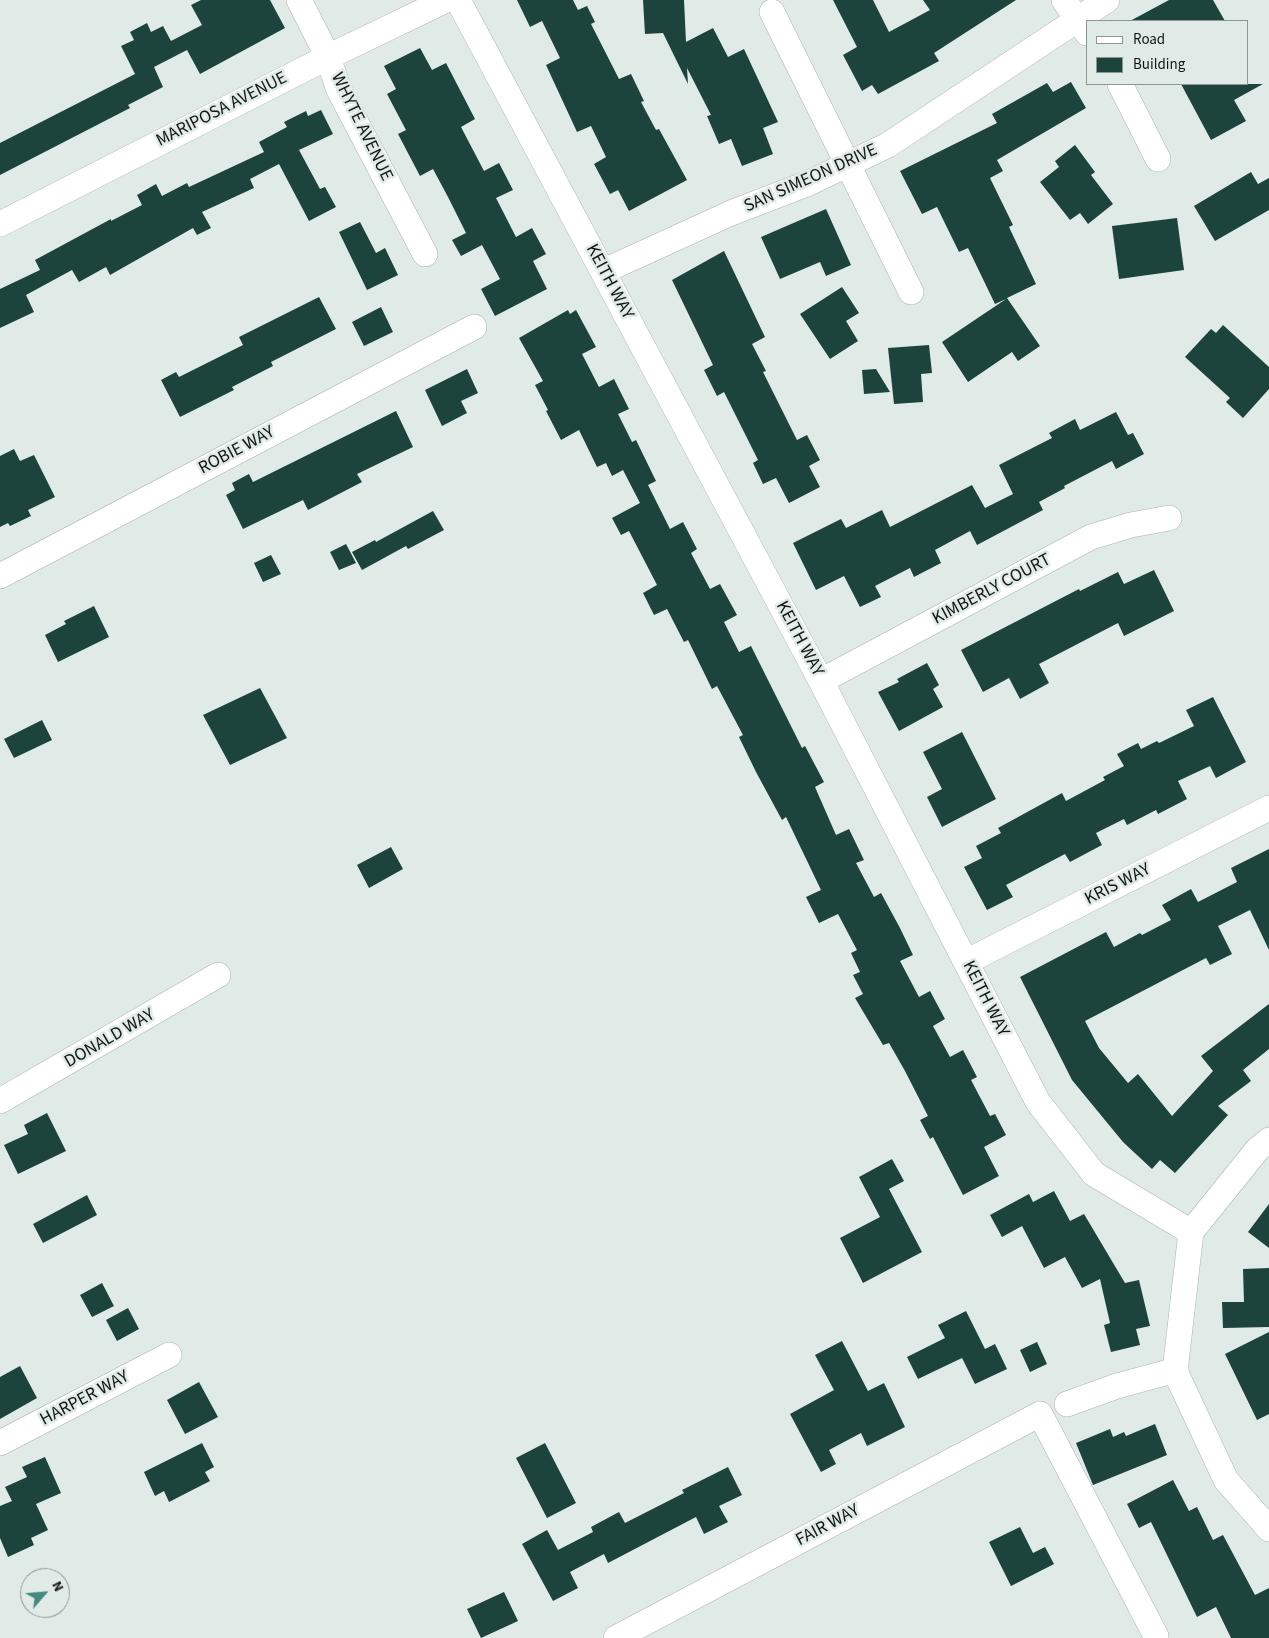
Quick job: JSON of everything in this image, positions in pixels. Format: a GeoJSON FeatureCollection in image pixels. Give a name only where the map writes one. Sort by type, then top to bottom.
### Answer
{"type":"FeatureCollection","features":[{"type":"Feature","properties":{"kind":"street","name":"WHYTE AVENUE"},"geometry":{"type":"LineString","coordinates":[[299,0],[328,57],[339,90],[425,254]]}},
{"type":"Feature","properties":{"kind":"street","name":"MARIPOSA AVENUE"},"geometry":{"type":"LineString","coordinates":[[0,224],[328,57],[446,0]]}},
{"type":"Feature","properties":{"kind":"street","name":"KEITH WAY"},"geometry":{"type":"LineString","coordinates":[[458,0],[821,681],[1038,1102],[1094,1174],[1190,1232]]}},
{"type":"Feature","properties":{"kind":"street"},"geometry":{"type":"LineString","coordinates":[[1064,0],[1083,28]]}},
{"type":"Feature","properties":{"kind":"street","name":"SAN SIMEON DRIVE"},"geometry":{"type":"LineString","coordinates":[[1090,20],[1107,0]]}},
{"type":"Feature","properties":{"kind":"street"},"geometry":{"type":"LineString","coordinates":[[772,12],[911,292]]}},
{"type":"Feature","properties":{"kind":"street","name":"SAN SIMEON DRIVE"},"geometry":{"type":"LineString","coordinates":[[604,271],[731,213],[849,165],[888,145],[1083,28]]}},
{"type":"Feature","properties":{"kind":"street"},"geometry":{"type":"LineString","coordinates":[[1121,85],[1158,159]]}},
{"type":"Feature","properties":{"kind":"street","name":"ROBIE WAY"},"geometry":{"type":"LineString","coordinates":[[0,576],[474,327]]}},
{"type":"Feature","properties":{"kind":"street","name":"KIMBERLY COURT"},"geometry":{"type":"LineString","coordinates":[[821,681],[1091,537],[1131,525],[1169,518]]}},
{"type":"Feature","properties":{"kind":"street","name":"KRIS WAY"},"geometry":{"type":"LineString","coordinates":[[966,962],[1269,808]]}},
{"type":"Feature","properties":{"kind":"street","name":"DONALD WAY"},"geometry":{"type":"LineString","coordinates":[[0,1101],[218,975]]}},
{"type":"Feature","properties":{"kind":"street"},"geometry":{"type":"LineString","coordinates":[[1269,1140],[1257,1150],[1190,1232],[1176,1370],[1226,1480],[1269,1529]]}},
{"type":"Feature","properties":{"kind":"street","name":"HARPER WAY"},"geometry":{"type":"LineString","coordinates":[[0,1443],[169,1355]]}},
{"type":"Feature","properties":{"kind":"street"},"geometry":{"type":"LineString","coordinates":[[1067,1404],[1116,1386],[1176,1370]]}},
{"type":"Feature","properties":{"kind":"street","name":"FAIR WAY"},"geometry":{"type":"LineString","coordinates":[[616,1638],[1040,1414],[1156,1636]]}},
{"type":"Feature","properties":{"kind":"building"},"geometry":{"type":"Polygon","coordinates":[[[201,0],[270,0],[285,28],[200,74],[187,50],[154,67],[163,87],[128,105],[130,108],[0,175],[0,143],[135,74],[121,46],[134,40],[130,32],[147,23],[151,32],[163,26],[171,41],[202,25],[191,5],[201,0]]]}},
{"type":"Feature","properties":{"kind":"building"},"geometry":{"type":"Polygon","coordinates":[[[517,0],[573,0],[578,10],[587,6],[595,22],[591,24],[619,79],[631,74],[644,101],[641,102],[656,130],[659,129],[687,180],[629,211],[618,190],[610,194],[594,164],[606,157],[591,126],[577,132],[546,65],[560,58],[542,21],[530,27],[517,0]]]}},
{"type":"Feature","properties":{"kind":"building"},"geometry":{"type":"Polygon","coordinates":[[[643,0],[684,0],[686,42],[713,28],[728,57],[744,49],[778,122],[763,128],[773,154],[742,166],[731,139],[719,144],[707,116],[711,115],[687,68],[688,84],[663,33],[645,34],[643,0]]]}},
{"type":"Feature","properties":{"kind":"building"},"geometry":{"type":"Polygon","coordinates":[[[833,0],[873,0],[889,32],[930,10],[923,0],[1016,0],[934,53],[939,61],[878,94],[872,85],[862,91],[843,55],[857,47],[833,0]]]}},
{"type":"Feature","properties":{"kind":"building"},"geometry":{"type":"Polygon","coordinates":[[[1169,0],[1213,0],[1224,20],[1132,20],[1169,0]]]}},
{"type":"Feature","properties":{"kind":"building"},"geometry":{"type":"Polygon","coordinates":[[[420,48],[432,70],[446,63],[475,119],[461,127],[484,171],[499,163],[513,190],[496,198],[516,237],[532,228],[546,254],[533,261],[547,289],[495,316],[481,289],[500,279],[482,245],[461,256],[452,240],[466,233],[448,197],[433,169],[420,176],[398,134],[406,130],[387,94],[396,89],[384,66],[420,48]]]}},
{"type":"Feature","properties":{"kind":"building"},"geometry":{"type":"Polygon","coordinates":[[[1071,82],[1086,108],[997,160],[1003,171],[990,178],[1013,225],[1009,227],[1036,284],[1007,298],[1040,346],[1018,361],[1012,352],[968,382],[942,342],[1006,299],[995,304],[968,248],[959,252],[937,207],[922,214],[900,171],[997,123],[992,114],[1047,83],[1053,92],[1071,82]]]}},
{"type":"Feature","properties":{"kind":"building"},"geometry":{"type":"Polygon","coordinates":[[[1263,84],[1234,100],[1246,121],[1211,140],[1182,85],[1263,84]]]}},
{"type":"Feature","properties":{"kind":"building"},"geometry":{"type":"Polygon","coordinates":[[[321,110],[333,134],[299,150],[320,189],[325,187],[336,207],[309,221],[279,164],[250,179],[254,188],[202,212],[211,228],[197,235],[193,228],[110,275],[106,267],[79,282],[72,270],[26,295],[34,312],[0,328],[0,289],[40,270],[35,260],[111,219],[111,221],[142,205],[137,195],[156,184],[162,196],[187,183],[189,187],[264,152],[259,142],[287,127],[284,122],[306,111],[308,116],[321,110]]]}},
{"type":"Feature","properties":{"kind":"building"},"geometry":{"type":"Polygon","coordinates":[[[1075,145],[1095,172],[1091,175],[1113,204],[1088,224],[1080,213],[1070,220],[1040,182],[1059,167],[1055,161],[1075,145]]]}},
{"type":"Feature","properties":{"kind":"building"},"geometry":{"type":"Polygon","coordinates":[[[1251,172],[1258,184],[1269,178],[1269,210],[1215,241],[1194,206],[1251,172]]]}},
{"type":"Feature","properties":{"kind":"building"},"geometry":{"type":"Polygon","coordinates":[[[826,209],[851,265],[826,276],[820,262],[780,279],[761,237],[826,209]]]}},
{"type":"Feature","properties":{"kind":"building"},"geometry":{"type":"Polygon","coordinates":[[[1177,218],[1184,270],[1119,279],[1112,226],[1177,218]]]}},
{"type":"Feature","properties":{"kind":"building"},"geometry":{"type":"Polygon","coordinates":[[[360,222],[376,253],[385,248],[398,275],[367,290],[339,232],[360,222]]]}},
{"type":"Feature","properties":{"kind":"building"},"geometry":{"type":"Polygon","coordinates":[[[724,251],[765,337],[752,344],[766,371],[763,372],[797,440],[807,435],[820,460],[809,466],[820,487],[789,503],[776,478],[763,484],[753,463],[758,460],[724,392],[717,396],[704,370],[713,365],[672,280],[724,251]]]}},
{"type":"Feature","properties":{"kind":"building"},"geometry":{"type":"Polygon","coordinates":[[[842,287],[859,313],[846,321],[858,341],[830,359],[800,314],[842,287]]]}},
{"type":"Feature","properties":{"kind":"building"},"geometry":{"type":"Polygon","coordinates":[[[319,297],[336,329],[271,362],[273,366],[232,387],[234,390],[180,417],[161,380],[176,372],[179,377],[243,345],[239,337],[319,297]]]}},
{"type":"Feature","properties":{"kind":"building"},"geometry":{"type":"Polygon","coordinates":[[[381,307],[393,332],[364,346],[352,322],[381,307]]]}},
{"type":"Feature","properties":{"kind":"building"},"geometry":{"type":"Polygon","coordinates":[[[568,310],[570,314],[576,310],[596,347],[582,354],[599,387],[614,379],[629,409],[618,414],[632,442],[636,440],[656,481],[648,485],[670,529],[683,522],[697,549],[691,553],[710,589],[720,584],[737,615],[724,622],[739,652],[751,646],[802,748],[805,746],[824,782],[815,787],[836,835],[849,829],[864,860],[856,863],[874,897],[881,893],[900,928],[913,955],[900,961],[919,997],[930,991],[945,1019],[933,1026],[950,1057],[963,1050],[977,1077],[971,1080],[990,1116],[995,1114],[1006,1135],[984,1147],[999,1176],[963,1195],[933,1137],[930,1139],[920,1120],[928,1116],[905,1071],[889,1043],[883,1045],[855,998],[863,994],[853,975],[860,972],[851,953],[857,950],[838,914],[819,923],[806,897],[821,890],[786,817],[782,820],[756,772],[739,737],[743,735],[717,686],[712,689],[688,640],[684,642],[667,609],[654,615],[643,593],[657,585],[629,531],[621,535],[612,518],[640,503],[623,470],[612,476],[606,463],[597,467],[579,430],[561,440],[546,411],[548,410],[535,385],[543,381],[519,338],[568,310]]]}},
{"type":"Feature","properties":{"kind":"building"},"geometry":{"type":"Polygon","coordinates":[[[1223,325],[1269,367],[1269,389],[1243,418],[1226,402],[1230,398],[1185,357],[1211,329],[1216,333],[1223,325]]]}},
{"type":"Feature","properties":{"kind":"building"},"geometry":{"type":"Polygon","coordinates":[[[929,345],[932,373],[921,374],[923,402],[894,404],[888,348],[929,345]]]}},
{"type":"Feature","properties":{"kind":"building"},"geometry":{"type":"Polygon","coordinates":[[[467,369],[478,393],[461,401],[467,413],[442,426],[425,390],[467,369]]]}},
{"type":"Feature","properties":{"kind":"building"},"geometry":{"type":"Polygon","coordinates":[[[876,369],[890,392],[864,394],[862,370],[876,369]]]}},
{"type":"Feature","properties":{"kind":"building"},"geometry":{"type":"Polygon","coordinates":[[[396,411],[413,447],[357,474],[362,482],[308,510],[303,500],[243,529],[226,495],[235,490],[232,483],[249,474],[253,482],[396,411]]]}},
{"type":"Feature","properties":{"kind":"building"},"geometry":{"type":"Polygon","coordinates":[[[1116,412],[1128,435],[1133,433],[1144,454],[1116,469],[1112,461],[1064,486],[1065,488],[1039,502],[1043,510],[977,545],[970,531],[935,550],[941,563],[914,577],[910,568],[875,586],[881,597],[860,607],[844,576],[816,590],[793,543],[841,519],[846,528],[882,510],[890,527],[972,485],[985,508],[1013,494],[999,465],[1052,438],[1049,433],[1075,419],[1080,430],[1116,412]]]}},
{"type":"Feature","properties":{"kind":"building"},"geometry":{"type":"Polygon","coordinates":[[[14,449],[20,461],[34,455],[55,497],[28,510],[31,516],[10,526],[8,523],[0,527],[0,456],[14,449]]]}},
{"type":"Feature","properties":{"kind":"building"},"geometry":{"type":"Polygon","coordinates":[[[433,511],[444,530],[408,549],[406,546],[362,570],[352,552],[375,540],[376,542],[433,511]]]}},
{"type":"Feature","properties":{"kind":"building"},"geometry":{"type":"Polygon","coordinates":[[[346,544],[356,563],[339,570],[330,552],[346,544]]]}},
{"type":"Feature","properties":{"kind":"building"},"geometry":{"type":"Polygon","coordinates":[[[271,555],[281,574],[263,582],[254,563],[271,555]]]}},
{"type":"Feature","properties":{"kind":"building"},"geometry":{"type":"Polygon","coordinates":[[[1154,570],[1174,611],[1124,636],[1118,623],[1039,664],[1049,683],[1020,699],[1009,678],[983,692],[961,650],[1079,589],[1080,591],[1118,572],[1124,584],[1154,570]]]}},
{"type":"Feature","properties":{"kind":"building"},"geometry":{"type":"Polygon","coordinates":[[[94,606],[109,637],[58,662],[45,635],[66,624],[64,621],[94,606]]]}},
{"type":"Feature","properties":{"kind":"building"},"geometry":{"type":"Polygon","coordinates":[[[927,663],[939,685],[933,689],[943,707],[899,731],[878,692],[899,682],[897,679],[927,663]]]}},
{"type":"Feature","properties":{"kind":"building"},"geometry":{"type":"Polygon","coordinates":[[[260,688],[287,738],[230,765],[203,715],[260,688]]]}},
{"type":"Feature","properties":{"kind":"building"},"geometry":{"type":"Polygon","coordinates":[[[1213,697],[1246,762],[1216,778],[1210,766],[1178,781],[1187,799],[1158,814],[1156,810],[1127,825],[1124,819],[1096,833],[1102,845],[1070,862],[1065,854],[1006,885],[1013,897],[987,910],[964,867],[982,858],[976,846],[1001,833],[998,828],[1062,793],[1066,801],[1105,780],[1103,777],[1124,766],[1117,754],[1138,743],[1141,749],[1157,741],[1159,743],[1194,726],[1186,710],[1213,697]]]}},
{"type":"Feature","properties":{"kind":"building"},"geometry":{"type":"Polygon","coordinates":[[[42,720],[52,740],[14,758],[4,739],[42,720]]]}},
{"type":"Feature","properties":{"kind":"building"},"geometry":{"type":"Polygon","coordinates":[[[962,732],[996,799],[942,827],[927,797],[942,789],[923,752],[962,732]]]}},
{"type":"Feature","properties":{"kind":"building"},"geometry":{"type":"Polygon","coordinates":[[[391,847],[403,869],[369,888],[357,865],[391,847]]]}},
{"type":"Feature","properties":{"kind":"building"},"geometry":{"type":"Polygon","coordinates":[[[1269,849],[1269,950],[1250,910],[1218,926],[1232,954],[1210,965],[1206,958],[1085,1021],[1099,1048],[1128,1083],[1138,1074],[1172,1116],[1213,1071],[1201,1056],[1269,1004],[1269,1049],[1243,1070],[1251,1081],[1218,1106],[1228,1115],[1175,1173],[1160,1160],[1152,1169],[1123,1142],[1072,1080],[1020,977],[1106,932],[1114,947],[1140,933],[1142,935],[1171,920],[1162,905],[1191,889],[1198,902],[1237,882],[1231,868],[1269,849]]]}},
{"type":"Feature","properties":{"kind":"building"},"geometry":{"type":"Polygon","coordinates":[[[47,1113],[66,1151],[18,1174],[4,1145],[28,1134],[24,1125],[47,1113]]]}},
{"type":"Feature","properties":{"kind":"building"},"geometry":{"type":"Polygon","coordinates":[[[892,1159],[904,1181],[889,1189],[922,1252],[863,1283],[840,1238],[880,1217],[859,1177],[892,1159]]]}},
{"type":"Feature","properties":{"kind":"building"},"geometry":{"type":"Polygon","coordinates":[[[1054,1191],[1070,1221],[1084,1214],[1125,1283],[1139,1280],[1150,1326],[1136,1329],[1140,1345],[1111,1352],[1104,1325],[1110,1323],[1100,1279],[1082,1288],[1065,1257],[1044,1268],[1022,1226],[1002,1237],[990,1215],[1029,1194],[1033,1202],[1054,1191]]]}},
{"type":"Feature","properties":{"kind":"building"},"geometry":{"type":"Polygon","coordinates":[[[87,1195],[97,1215],[43,1243],[33,1224],[87,1195]]]}},
{"type":"Feature","properties":{"kind":"building"},"geometry":{"type":"Polygon","coordinates":[[[1269,1204],[1269,1248],[1248,1232],[1269,1204]]]}},
{"type":"Feature","properties":{"kind":"building"},"geometry":{"type":"Polygon","coordinates":[[[1269,1268],[1269,1327],[1223,1328],[1222,1302],[1244,1302],[1243,1269],[1269,1268]]]}},
{"type":"Feature","properties":{"kind":"building"},"geometry":{"type":"Polygon","coordinates":[[[102,1283],[114,1306],[92,1317],[80,1295],[102,1283]]]}},
{"type":"Feature","properties":{"kind":"building"},"geometry":{"type":"Polygon","coordinates":[[[128,1308],[139,1329],[117,1341],[106,1320],[128,1308]]]}},
{"type":"Feature","properties":{"kind":"building"},"geometry":{"type":"Polygon","coordinates":[[[966,1311],[985,1349],[995,1344],[1007,1369],[975,1384],[962,1358],[918,1379],[907,1357],[945,1338],[938,1325],[966,1311]]]}},
{"type":"Feature","properties":{"kind":"building"},"geometry":{"type":"Polygon","coordinates":[[[1269,1332],[1269,1414],[1257,1420],[1225,1354],[1269,1332]]]}},
{"type":"Feature","properties":{"kind":"building"},"geometry":{"type":"Polygon","coordinates":[[[842,1341],[868,1391],[884,1383],[905,1427],[867,1446],[861,1433],[829,1450],[836,1464],[821,1472],[790,1414],[834,1390],[815,1355],[842,1341]]]}},
{"type":"Feature","properties":{"kind":"building"},"geometry":{"type":"Polygon","coordinates":[[[1037,1342],[1047,1364],[1030,1372],[1020,1350],[1037,1342]]]}},
{"type":"Feature","properties":{"kind":"building"},"geometry":{"type":"Polygon","coordinates":[[[20,1366],[37,1398],[0,1419],[0,1377],[20,1366]]]}},
{"type":"Feature","properties":{"kind":"building"},"geometry":{"type":"Polygon","coordinates":[[[199,1382],[218,1417],[185,1434],[167,1400],[199,1382]]]}},
{"type":"Feature","properties":{"kind":"building"},"geometry":{"type":"Polygon","coordinates":[[[1155,1424],[1167,1455],[1093,1485],[1076,1443],[1110,1429],[1113,1437],[1124,1432],[1126,1436],[1155,1424]]]}},
{"type":"Feature","properties":{"kind":"building"},"geometry":{"type":"Polygon","coordinates":[[[202,1443],[214,1467],[205,1472],[210,1481],[169,1502],[164,1491],[155,1496],[144,1472],[202,1443]]]}},
{"type":"Feature","properties":{"kind":"building"},"geometry":{"type":"Polygon","coordinates":[[[545,1443],[576,1503],[547,1518],[516,1458],[545,1443]]]}},
{"type":"Feature","properties":{"kind":"building"},"geometry":{"type":"Polygon","coordinates":[[[45,1457],[61,1493],[36,1504],[48,1530],[31,1538],[34,1545],[8,1557],[0,1538],[0,1506],[12,1501],[5,1487],[27,1477],[22,1467],[45,1457]]]}},
{"type":"Feature","properties":{"kind":"building"},"geometry":{"type":"Polygon","coordinates":[[[728,1467],[742,1495],[719,1506],[728,1522],[704,1534],[696,1517],[608,1563],[604,1554],[570,1572],[578,1588],[553,1601],[522,1544],[547,1530],[558,1550],[593,1532],[591,1527],[619,1512],[625,1523],[684,1493],[682,1490],[728,1467]]]}},
{"type":"Feature","properties":{"kind":"building"},"geometry":{"type":"Polygon","coordinates":[[[1173,1480],[1189,1511],[1197,1507],[1213,1540],[1223,1535],[1255,1595],[1269,1588],[1269,1638],[1231,1638],[1216,1607],[1197,1617],[1151,1522],[1139,1528],[1127,1504],[1173,1480]]]}},
{"type":"Feature","properties":{"kind":"building"},"geometry":{"type":"Polygon","coordinates":[[[1020,1527],[1033,1553],[1045,1547],[1054,1564],[1011,1586],[989,1542],[1020,1527]]]}},
{"type":"Feature","properties":{"kind":"building"},"geometry":{"type":"Polygon","coordinates":[[[504,1592],[518,1621],[481,1638],[467,1609],[504,1592]]]}}]}
